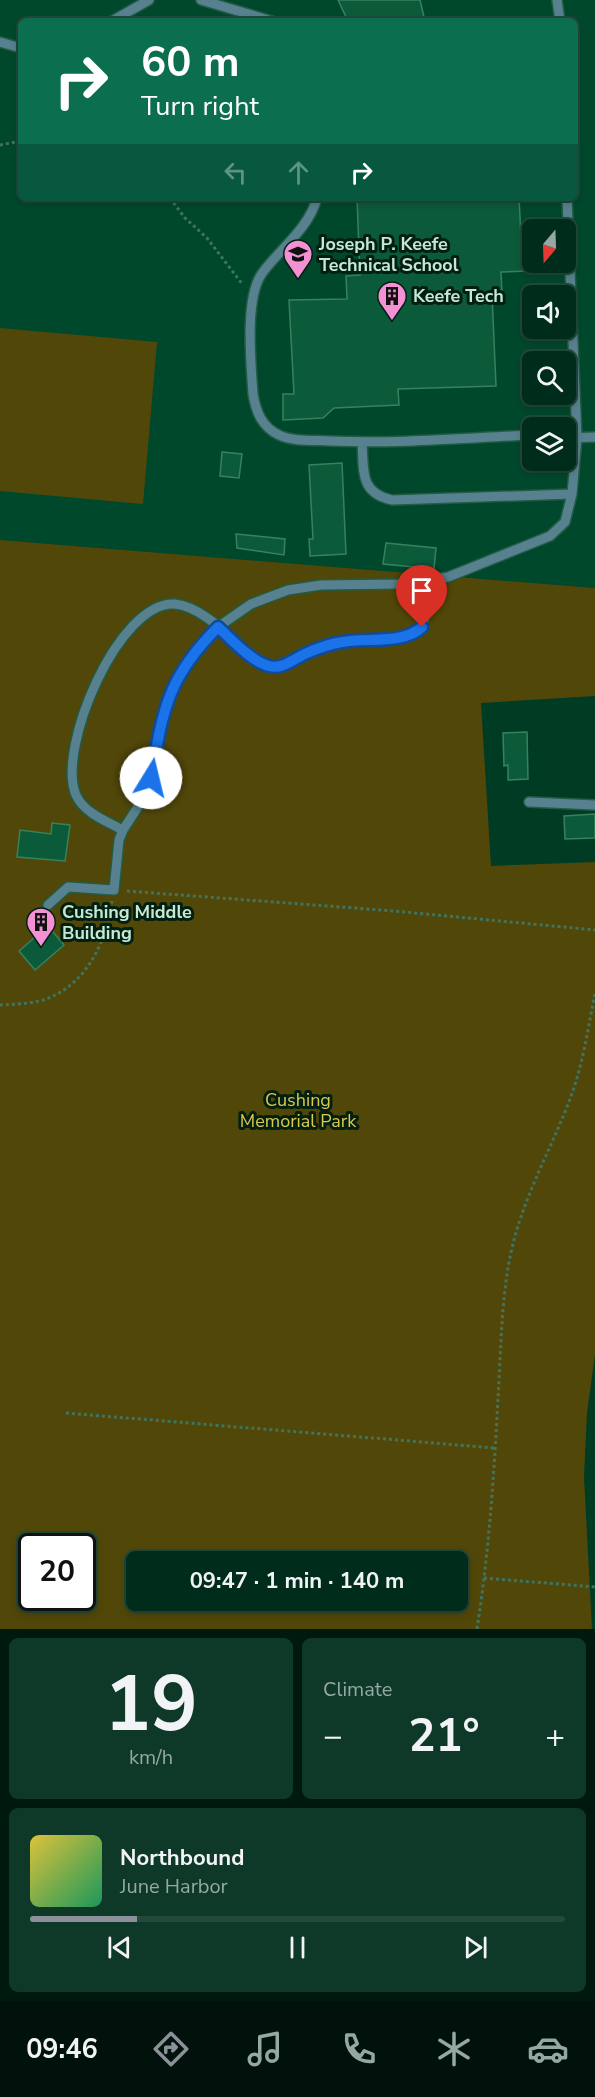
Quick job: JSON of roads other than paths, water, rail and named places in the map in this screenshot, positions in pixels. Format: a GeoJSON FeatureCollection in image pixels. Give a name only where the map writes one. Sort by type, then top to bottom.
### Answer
{"type":"FeatureCollection","features":[{"type":"Feature","properties":{"kind":"lane"},"geometry":{"type":"LineString","coordinates":[[117,18],[149,0]]}},
{"type":"Feature","properties":{"kind":"lane"},"geometry":{"type":"LineString","coordinates":[[201,0],[262,18]]}},
{"type":"Feature","properties":{"kind":"lane"},"geometry":{"type":"LineString","coordinates":[[557,0],[560,18]]}},
{"type":"Feature","properties":{"kind":"lane"},"geometry":{"type":"LineString","coordinates":[[0,42],[18,47]]}},
{"type":"Feature","properties":{"kind":"lane"},"geometry":{"type":"LineString","coordinates":[[316,201],[308,219],[262,273],[253,295],[251,316],[253,394],[255,406],[264,423],[279,435],[289,438],[362,442],[522,435]]}},
{"type":"Feature","properties":{"kind":"lane"},"geometry":{"type":"LineString","coordinates":[[48,905],[68,887],[114,890],[117,851],[123,830],[147,793],[166,702],[176,680],[201,644],[218,627],[251,604],[288,590],[321,585],[379,585],[427,581],[467,570],[550,536],[565,522],[572,494],[577,438],[567,201]]}},
{"type":"Feature","properties":{"kind":"lane"},"geometry":{"type":"LineString","coordinates":[[577,438],[595,437]]}},
{"type":"Feature","properties":{"kind":"lane"},"geometry":{"type":"LineString","coordinates":[[362,442],[364,475],[367,485],[381,498],[392,500],[572,494]]}},
{"type":"Feature","properties":{"kind":"lane"},"geometry":{"type":"LineString","coordinates":[[123,830],[94,814],[77,797],[73,785],[76,746],[82,718],[105,663],[131,629],[156,608],[166,604],[186,606],[202,614],[261,663],[270,667],[279,667],[313,651],[342,642],[416,633],[422,627],[425,616],[427,581]]}},
{"type":"Feature","properties":{"kind":"lane"},"geometry":{"type":"LineString","coordinates":[[529,802],[595,805]]}},
{"type":"Feature","properties":{"kind":"place","name":"Joseph P. Keefe Technical School"},"geometry":{"type":"Point","coordinates":[298,280]}},
{"type":"Feature","properties":{"kind":"place","name":"Keefe Tech"},"geometry":{"type":"Point","coordinates":[392,322]}},
{"type":"Feature","properties":{"kind":"place","name":"Cushing Middle Building"},"geometry":{"type":"Point","coordinates":[41,948]}},
{"type":"Feature","properties":{"kind":"park label","name":"Cushing Memorial Park"},"geometry":{"type":"Point","coordinates":[298,1110]}}]}
